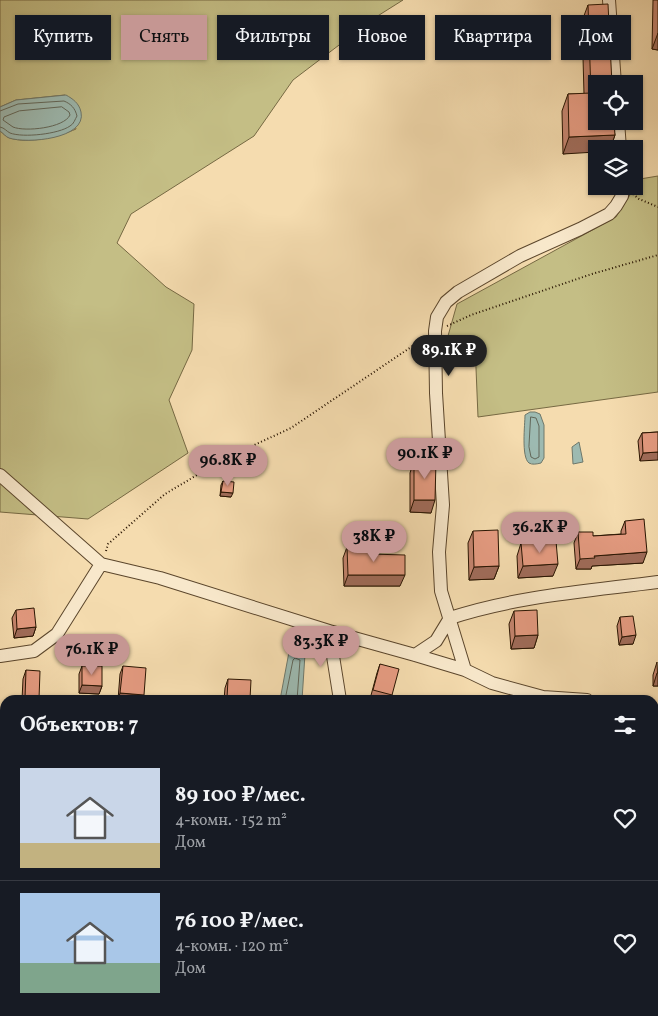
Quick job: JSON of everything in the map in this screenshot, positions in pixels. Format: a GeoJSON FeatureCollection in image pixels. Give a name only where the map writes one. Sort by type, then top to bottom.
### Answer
{"type":"FeatureCollection","features":[{"type":"Feature","properties":{"kind":"street"},"geometry":{"type":"LineString","coordinates":[[609,0],[614,75]]}},
{"type":"Feature","properties":{"kind":"street"},"geometry":{"type":"LineString","coordinates":[[465,670],[441,591],[439,552],[443,505],[436,393],[435,332],[437,317],[446,302],[458,292],[520,256],[609,214],[623,195]]}},
{"type":"Feature","properties":{"kind":"street"},"geometry":{"type":"LineString","coordinates":[[0,475],[101,564],[160,578],[329,632],[465,670],[492,683],[536,695]]}},
{"type":"Feature","properties":{"kind":"street"},"geometry":{"type":"LineString","coordinates":[[0,656],[34,651],[56,634],[101,564]]}},
{"type":"Feature","properties":{"kind":"street"},"geometry":{"type":"LineString","coordinates":[[415,655],[436,641],[450,618],[478,609],[568,593],[658,582]]}},
{"type":"Feature","properties":{"kind":"street"},"geometry":{"type":"LineString","coordinates":[[329,632],[339,695]]}},
{"type":"Feature","properties":{"kind":"path"},"geometry":{"type":"LineString","coordinates":[[634,195],[658,207]]}},
{"type":"Feature","properties":{"kind":"path"},"geometry":{"type":"LineString","coordinates":[[101,564],[108,544],[165,494],[224,459],[291,428],[435,332],[480,312],[592,274],[658,256]]}},
{"type":"Feature","properties":{"kind":"shaded area"},"geometry":{"type":"Polygon","coordinates":[[[0,0],[403,0],[379,15],[339,15],[339,45],[329,53],[329,15],[217,15],[217,60],[319,60],[293,80],[254,136],[131,214],[117,243],[166,287],[194,304],[192,350],[169,400],[188,453],[88,519],[0,512],[0,131],[18,140],[34,140],[61,135],[76,129],[65,95],[16,100],[0,107],[0,0]]]}},
{"type":"Feature","properties":{"kind":"shaded area"},"geometry":{"type":"Polygon","coordinates":[[[658,176],[658,392],[478,417],[475,344],[446,343],[457,304],[616,217],[630,195],[643,195],[643,178],[658,176]]]}},
{"type":"Feature","properties":{"kind":"water"},"geometry":{"type":"Polygon","coordinates":[[[66,95],[79,106],[81,112],[80,121],[75,128],[66,134],[41,140],[18,140],[7,137],[0,131],[0,107],[16,100],[66,95]]]}},
{"type":"Feature","properties":{"kind":"water"},"geometry":{"type":"Polygon","coordinates":[[[530,412],[540,414],[544,425],[544,458],[541,463],[536,464],[529,463],[525,454],[525,415],[530,412]]]}},
{"type":"Feature","properties":{"kind":"water"},"geometry":{"type":"Polygon","coordinates":[[[579,442],[583,462],[573,464],[572,447],[579,442]]]}},
{"type":"Feature","properties":{"kind":"water"},"geometry":{"type":"Polygon","coordinates":[[[289,652],[305,654],[302,695],[281,695],[289,652]]]}},
{"type":"Feature","properties":{"kind":"building"},"geometry":{"type":"Polygon","coordinates":[[[608,4],[609,15],[588,15],[588,5],[608,4]]]}},
{"type":"Feature","properties":{"kind":"building"},"geometry":{"type":"Polygon","coordinates":[[[590,60],[611,60],[612,75],[590,75],[590,60]]]}},
{"type":"Feature","properties":{"kind":"building"},"geometry":{"type":"Polygon","coordinates":[[[588,93],[588,130],[615,130],[615,135],[569,137],[568,94],[588,93]]]}},
{"type":"Feature","properties":{"kind":"building"},"geometry":{"type":"Polygon","coordinates":[[[658,432],[658,452],[643,453],[642,433],[658,432]]]}},
{"type":"Feature","properties":{"kind":"building"},"geometry":{"type":"Polygon","coordinates":[[[414,460],[436,461],[435,500],[414,500],[414,460]]]}},
{"type":"Feature","properties":{"kind":"building"},"geometry":{"type":"Polygon","coordinates":[[[223,481],[234,482],[233,493],[221,492],[223,481]]]}},
{"type":"Feature","properties":{"kind":"building"},"geometry":{"type":"Polygon","coordinates":[[[644,519],[647,552],[594,556],[595,558],[580,559],[578,532],[593,532],[593,536],[626,534],[625,521],[644,519]]]}},
{"type":"Feature","properties":{"kind":"building"},"geometry":{"type":"Polygon","coordinates":[[[498,530],[499,566],[474,567],[473,531],[498,530]]]}},
{"type":"Feature","properties":{"kind":"building"},"geometry":{"type":"Polygon","coordinates":[[[556,541],[558,564],[523,566],[521,543],[556,541]]]}},
{"type":"Feature","properties":{"kind":"building"},"geometry":{"type":"Polygon","coordinates":[[[370,546],[370,554],[405,555],[405,575],[348,575],[347,547],[370,546]]]}},
{"type":"Feature","properties":{"kind":"building"},"geometry":{"type":"Polygon","coordinates":[[[34,608],[36,627],[17,629],[16,610],[34,608]]]}},
{"type":"Feature","properties":{"kind":"building"},"geometry":{"type":"Polygon","coordinates":[[[537,610],[538,635],[515,636],[514,611],[537,610]]]}},
{"type":"Feature","properties":{"kind":"building"},"geometry":{"type":"Polygon","coordinates":[[[633,616],[636,635],[622,637],[620,617],[633,616]]]}},
{"type":"Feature","properties":{"kind":"building"},"geometry":{"type":"Polygon","coordinates":[[[380,664],[399,669],[392,695],[373,690],[380,664]]]}},
{"type":"Feature","properties":{"kind":"building"},"geometry":{"type":"Polygon","coordinates":[[[82,666],[102,666],[102,686],[82,685],[82,666]]]}},
{"type":"Feature","properties":{"kind":"building"},"geometry":{"type":"Polygon","coordinates":[[[123,666],[146,668],[144,695],[120,693],[123,666]]]}},
{"type":"Feature","properties":{"kind":"building"},"geometry":{"type":"Polygon","coordinates":[[[26,670],[40,671],[39,695],[25,695],[26,670]]]}},
{"type":"Feature","properties":{"kind":"building"},"geometry":{"type":"Polygon","coordinates":[[[228,679],[251,680],[250,695],[227,695],[228,679]]]}}]}
